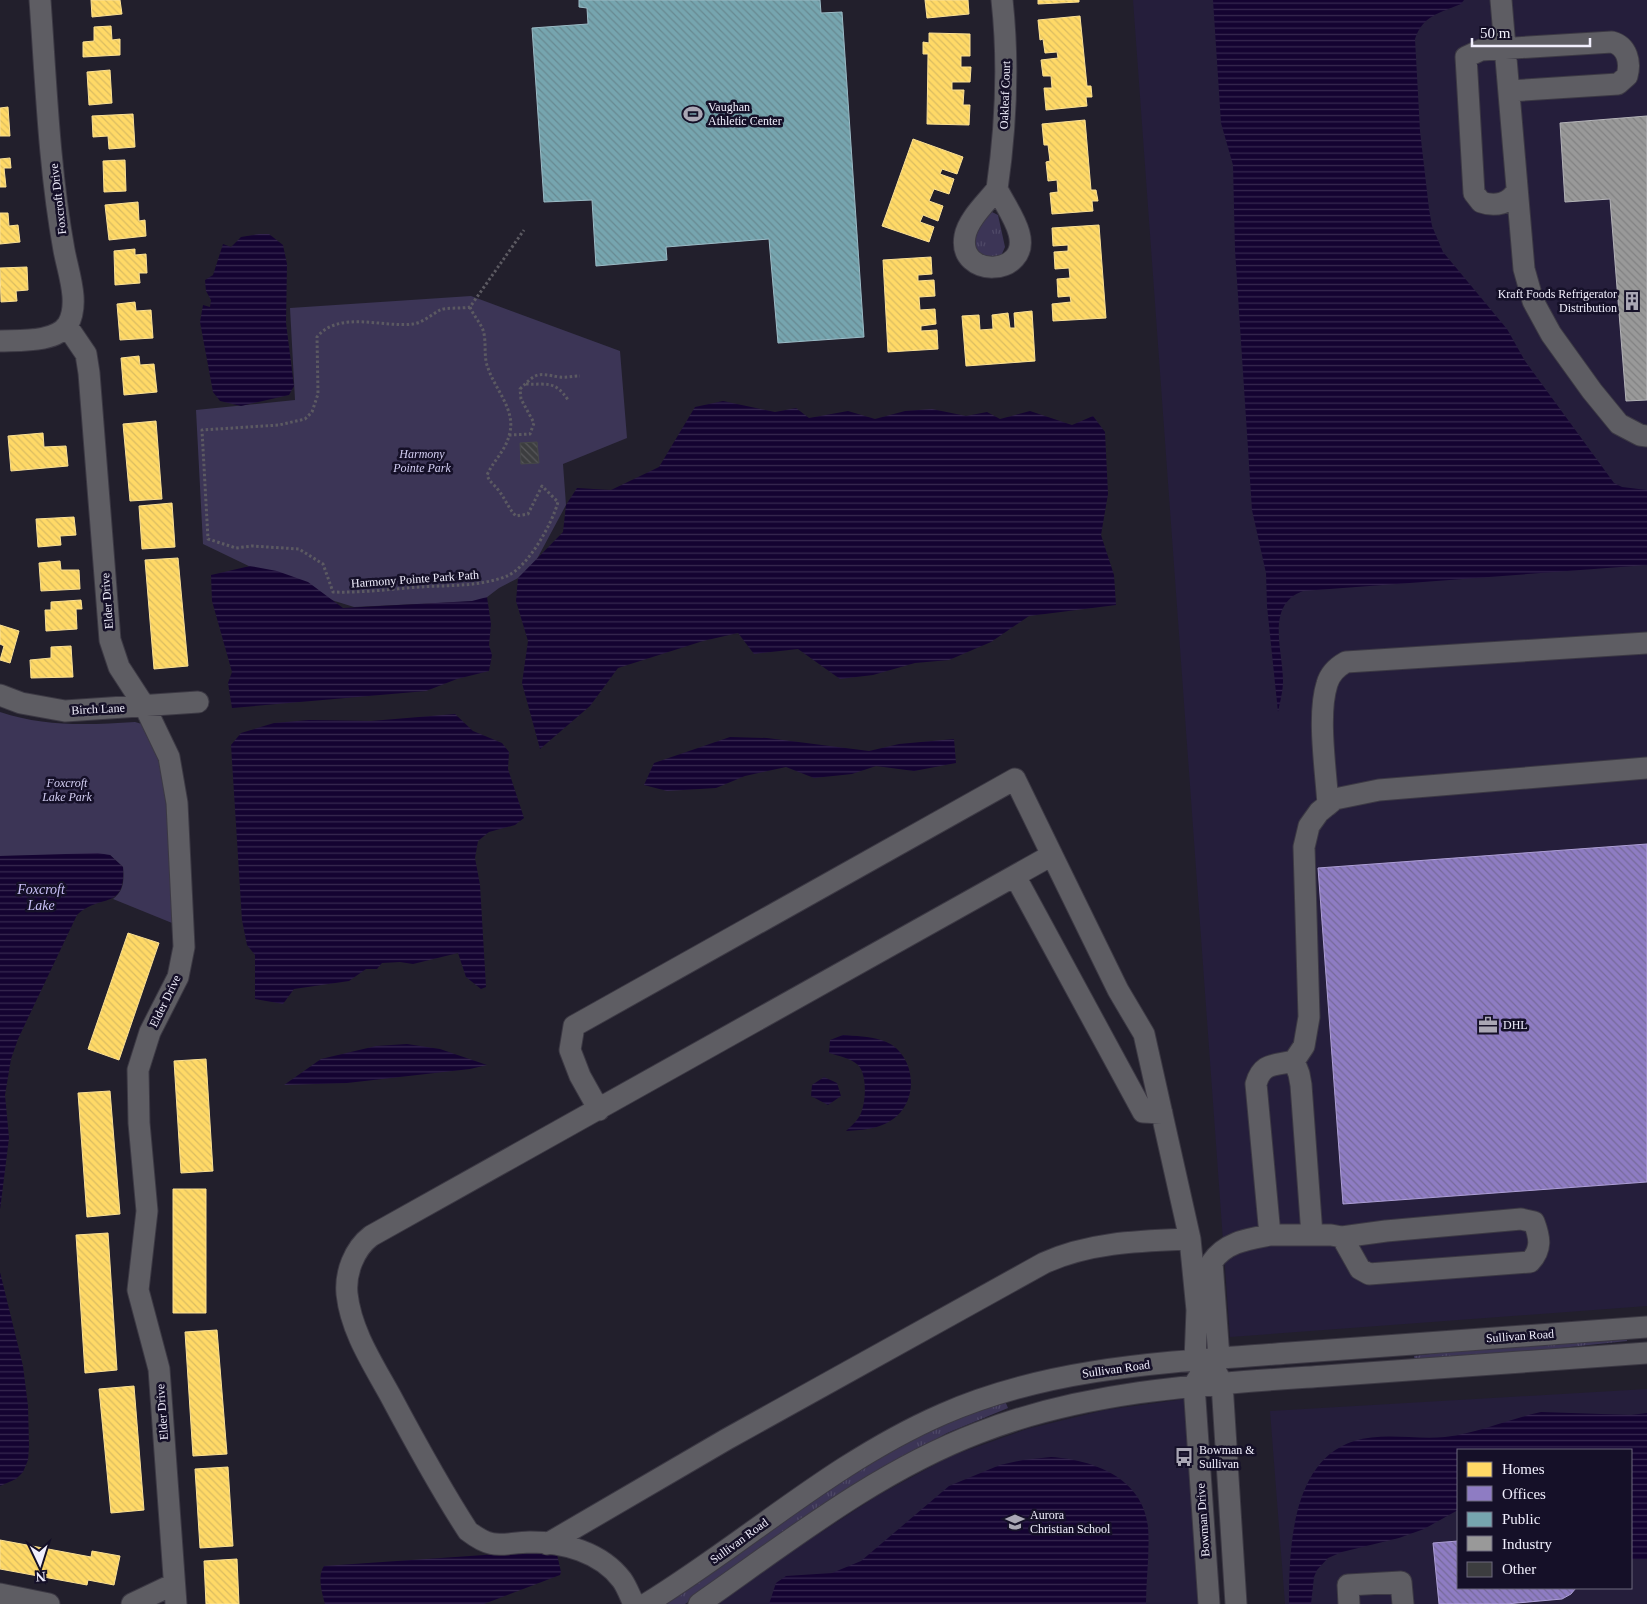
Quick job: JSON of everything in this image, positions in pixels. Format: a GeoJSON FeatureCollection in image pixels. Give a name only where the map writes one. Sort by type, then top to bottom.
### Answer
{"type":"FeatureCollection","features":[{"type":"Feature","properties":{"kind":"street","name":"Foxcroft Drive"},"geometry":{"type":"LineString","coordinates":[[40,0],[57,209],[72,294],[72,315],[66,326]]}},
{"type":"Feature","properties":{"kind":"street","name":"Oakleaf Court"},"geometry":{"type":"LineString","coordinates":[[997,189],[1004,140],[1007,55],[1002,0]]}},
{"type":"Feature","properties":{"kind":"street"},"geometry":{"type":"LineString","coordinates":[[1501,0],[1524,269],[1533,302],[1551,334],[1592,391],[1619,424],[1647,436]]}},
{"type":"Feature","properties":{"kind":"street"},"geometry":{"type":"LineString","coordinates":[[1509,91],[1618,84],[1627,76],[1628,63],[1625,51],[1618,43],[1612,42],[1475,52],[1465,60],[1474,193],[1481,202],[1494,205],[1507,201],[1517,190]]}},
{"type":"Feature","properties":{"kind":"street"},"geometry":{"type":"LineString","coordinates":[[0,341],[54,335],[66,326]]}},
{"type":"Feature","properties":{"kind":"street","name":"Elder Drive"},"geometry":{"type":"LineString","coordinates":[[66,326],[86,354],[89,373],[110,640],[120,667],[145,707],[169,757],[176,794],[184,948],[178,977],[150,1032],[138,1070],[139,1123],[146,1211],[138,1290],[159,1369],[175,1594]]}},
{"type":"Feature","properties":{"kind":"street"},"geometry":{"type":"LineString","coordinates":[[1328,805],[1323,705],[1327,683],[1335,668],[1346,662],[1647,643]]}},
{"type":"Feature","properties":{"kind":"street","name":"Birch Lane"},"geometry":{"type":"LineString","coordinates":[[0,695],[21,703],[65,711],[198,702]]}},
{"type":"Feature","properties":{"kind":"street"},"geometry":{"type":"LineString","coordinates":[[1270,1235],[1256,1084],[1260,1072],[1267,1067],[1294,1060],[1304,1046],[1310,998],[1303,874],[1304,847],[1309,826],[1319,812],[1335,799],[1379,790],[1647,768]]}},
{"type":"Feature","properties":{"kind":"street"},"geometry":{"type":"LineString","coordinates":[[599,1110],[580,1076],[570,1050],[574,1026],[1015,779],[1118,990],[1144,1034],[1190,1239],[1202,1262],[1197,1310],[1208,1359],[1222,1384],[1236,1604]]}},
{"type":"Feature","properties":{"kind":"street"},"geometry":{"type":"LineString","coordinates":[[634,1604],[622,1580],[585,1551],[529,1542],[499,1546],[481,1541],[468,1532],[406,1426],[353,1322],[347,1293],[349,1270],[361,1244],[371,1236],[1052,855]]}},
{"type":"Feature","properties":{"kind":"street"},"geometry":{"type":"LineString","coordinates":[[1015,876],[1143,1112],[1162,1112]]}},
{"type":"Feature","properties":{"kind":"street"},"geometry":{"type":"LineString","coordinates":[[1294,1060],[1301,1085],[1312,1234]]}},
{"type":"Feature","properties":{"kind":"street"},"geometry":{"type":"LineString","coordinates":[[1202,1262],[1225,1248],[1251,1238],[1270,1235],[1312,1234],[1342,1237],[1386,1231],[1521,1219],[1534,1222],[1539,1235],[1540,1246],[1530,1262],[1369,1274],[1360,1268],[1342,1237]]}},
{"type":"Feature","properties":{"kind":"street"},"geometry":{"type":"LineString","coordinates":[[547,1544],[727,1439],[1044,1264],[1079,1250],[1145,1241],[1190,1239]]}},
{"type":"Feature","properties":{"kind":"street","name":"Sullivan Road"},"geometry":{"type":"LineString","coordinates":[[646,1604],[678,1584],[802,1494],[847,1464],[944,1413],[1042,1382],[1106,1369],[1208,1359],[1647,1327]]}},
{"type":"Feature","properties":{"kind":"street"},"geometry":{"type":"LineString","coordinates":[[699,1604],[847,1500],[930,1454],[962,1440],[1034,1414],[1101,1399],[1194,1385],[1647,1353]]}},
{"type":"Feature","properties":{"kind":"street"},"geometry":{"type":"LineString","coordinates":[[1194,1385],[1208,1359]]}},
{"type":"Feature","properties":{"kind":"street","name":"Bowman Drive"},"geometry":{"type":"LineString","coordinates":[[1194,1385],[1209,1604]]}},
{"type":"Feature","properties":{"kind":"street"},"geometry":{"type":"LineString","coordinates":[[1349,1604],[1348,1585],[1401,1582],[1402,1604]]}},
{"type":"Feature","properties":{"kind":"street"},"geometry":{"type":"LineString","coordinates":[[0,1594],[49,1604]]}},
{"type":"Feature","properties":{"kind":"street"},"geometry":{"type":"LineString","coordinates":[[132,1604],[175,1594]]}},
{"type":"Feature","properties":{"kind":"path"},"geometry":{"type":"LineString","coordinates":[[470,307],[524,230]]}},
{"type":"Feature","properties":{"kind":"path","name":"Harmony Pointe Park Path"},"geometry":{"type":"LineString","coordinates":[[470,307],[474,319],[482,329],[487,367],[509,411],[509,435],[504,452],[493,463],[487,475],[491,485],[498,490],[508,508],[516,516],[528,514],[542,486],[558,502],[554,518],[525,560],[508,575],[483,583],[371,592],[333,592],[323,564],[299,549],[252,546],[236,548],[208,539],[202,430],[291,424],[305,419],[312,412],[318,394],[317,337],[323,330],[336,323],[415,324],[432,317],[440,310],[470,307]]}},
{"type":"Feature","properties":{"kind":"path"},"geometry":{"type":"LineString","coordinates":[[509,435],[530,434],[534,423],[521,399],[520,389],[525,384],[540,373],[560,377],[580,376]]}},
{"type":"Feature","properties":{"kind":"path"},"geometry":{"type":"LineString","coordinates":[[525,384],[551,384],[561,388],[568,400]]}},
{"type":"Feature","properties":{"kind":"shaded area"},"geometry":{"type":"Polygon","coordinates":[[[1133,0],[1647,0],[1647,1306],[1230,1337],[1133,0]]]}},
{"type":"Feature","properties":{"kind":"shaded area"},"geometry":{"type":"Polygon","coordinates":[[[1647,1389],[1647,1604],[1285,1604],[1270,1411],[1647,1389]]]}},
{"type":"Feature","properties":{"kind":"shaded area","name":"Aurora Christian School"},"geometry":{"type":"Polygon","coordinates":[[[1185,1399],[1199,1604],[717,1604],[797,1548],[877,1496],[951,1456],[1027,1429],[1105,1410],[1185,1399]]]}},
{"type":"Feature","properties":{"kind":"green space"},"geometry":{"type":"Polygon","coordinates":[[[992,212],[998,215],[1005,247],[1001,256],[978,257],[974,238],[988,214],[992,212]]]}},
{"type":"Feature","properties":{"kind":"green space","name":"Harmony Pointe Park"},"geometry":{"type":"Polygon","coordinates":[[[471,296],[620,351],[627,438],[563,464],[566,505],[530,572],[499,588],[482,601],[354,607],[299,590],[203,544],[196,410],[295,400],[290,308],[471,296]]]}},
{"type":"Feature","properties":{"kind":"green space","name":"Foxcroft Lake Park"},"geometry":{"type":"Polygon","coordinates":[[[0,712],[50,723],[100,724],[135,722],[142,724],[166,773],[177,925],[113,899],[119,893],[122,885],[123,867],[110,855],[0,856],[0,712]]]}},
{"type":"Feature","properties":{"kind":"green space"},"geometry":{"type":"Polygon","coordinates":[[[1627,1335],[1627,1341],[1415,1363],[1414,1356],[1530,1342],[1627,1335]]]}},
{"type":"Feature","properties":{"kind":"green space"},"geometry":{"type":"Polygon","coordinates":[[[1005,1401],[1008,1408],[947,1433],[848,1488],[725,1578],[685,1604],[664,1604],[809,1501],[870,1462],[926,1432],[1005,1401]]]}},
{"type":"Feature","properties":{"kind":"water"},"geometry":{"type":"Polygon","coordinates":[[[1213,0],[1464,0],[1461,4],[1433,16],[1418,31],[1415,39],[1420,131],[1432,226],[1443,252],[1507,329],[1525,361],[1614,483],[1622,487],[1647,490],[1647,565],[1303,591],[1291,598],[1284,607],[1280,617],[1279,643],[1283,681],[1278,712],[1267,606],[1266,573],[1252,510],[1235,250],[1233,165],[1221,123],[1213,0]]]}},
{"type":"Feature","properties":{"kind":"water"},"geometry":{"type":"Polygon","coordinates":[[[269,234],[283,245],[287,264],[286,323],[294,386],[289,395],[241,406],[220,401],[213,392],[200,322],[203,305],[210,307],[211,300],[206,291],[205,280],[213,275],[223,244],[231,247],[241,237],[269,234]]]}},
{"type":"Feature","properties":{"kind":"water"},"geometry":{"type":"Polygon","coordinates":[[[723,401],[775,412],[796,408],[809,418],[848,411],[875,419],[905,411],[932,409],[966,416],[987,412],[1000,419],[1030,411],[1072,425],[1093,416],[1105,432],[1108,494],[1101,535],[1114,575],[1116,605],[1029,616],[991,642],[949,660],[915,663],[873,675],[840,679],[798,649],[754,654],[738,633],[703,641],[618,668],[590,706],[540,749],[522,683],[528,641],[516,601],[518,578],[563,532],[566,505],[577,488],[611,490],[659,467],[695,407],[723,401]]]}},
{"type":"Feature","properties":{"kind":"water"},"geometry":{"type":"Polygon","coordinates":[[[250,566],[277,571],[308,582],[343,608],[472,601],[487,597],[491,624],[489,645],[492,655],[489,671],[457,679],[426,691],[232,708],[228,683],[232,672],[212,601],[211,575],[250,566]]]}},
{"type":"Feature","properties":{"kind":"water"},"geometry":{"type":"Polygon","coordinates":[[[455,714],[473,731],[502,743],[509,752],[508,769],[524,818],[515,825],[489,832],[478,841],[475,858],[480,885],[486,987],[481,989],[466,977],[458,953],[413,964],[400,962],[382,963],[377,969],[366,969],[349,981],[294,989],[283,1004],[255,999],[255,955],[247,945],[242,920],[231,745],[241,733],[274,723],[309,720],[371,721],[455,714]]]}},
{"type":"Feature","properties":{"kind":"water"},"geometry":{"type":"Polygon","coordinates":[[[730,737],[767,738],[869,751],[899,744],[954,739],[956,763],[914,771],[876,766],[852,774],[814,778],[786,767],[745,776],[716,788],[667,791],[644,785],[654,763],[730,737]]]}},
{"type":"Feature","properties":{"kind":"water","name":"Foxcroft Lake"},"geometry":{"type":"Polygon","coordinates":[[[98,853],[110,855],[123,867],[123,881],[120,890],[116,896],[94,904],[77,915],[18,1039],[11,1059],[5,1095],[9,1138],[0,1210],[0,856],[98,853]]]}},
{"type":"Feature","properties":{"kind":"water"},"geometry":{"type":"Polygon","coordinates":[[[843,1035],[881,1040],[892,1045],[906,1062],[910,1073],[911,1085],[909,1096],[905,1107],[897,1116],[885,1124],[866,1129],[846,1131],[856,1121],[861,1112],[865,1083],[858,1065],[848,1059],[829,1053],[830,1040],[843,1035]]]}},
{"type":"Feature","properties":{"kind":"water"},"geometry":{"type":"Polygon","coordinates":[[[407,1044],[440,1049],[487,1065],[470,1069],[347,1083],[284,1085],[321,1059],[376,1046],[407,1044]]]}},
{"type":"Feature","properties":{"kind":"water"},"geometry":{"type":"Polygon","coordinates":[[[824,1077],[837,1083],[841,1096],[828,1105],[811,1096],[812,1085],[824,1077]]]}},
{"type":"Feature","properties":{"kind":"water"},"geometry":{"type":"Polygon","coordinates":[[[0,1272],[23,1366],[28,1406],[29,1446],[28,1460],[23,1472],[16,1479],[0,1486],[0,1272]]]}},
{"type":"Feature","properties":{"kind":"water"},"geometry":{"type":"Polygon","coordinates":[[[1541,1412],[1631,1415],[1647,1413],[1647,1559],[1632,1559],[1632,1449],[1457,1449],[1457,1511],[1424,1529],[1399,1538],[1342,1552],[1328,1558],[1317,1570],[1314,1577],[1311,1604],[1289,1604],[1290,1559],[1298,1510],[1306,1487],[1317,1467],[1333,1452],[1354,1441],[1365,1438],[1445,1437],[1482,1429],[1541,1412]]]}},
{"type":"Feature","properties":{"kind":"water"},"geometry":{"type":"Polygon","coordinates":[[[1051,1457],[1084,1462],[1099,1468],[1114,1475],[1137,1496],[1144,1510],[1148,1527],[1146,1604],[769,1604],[776,1583],[786,1576],[832,1573],[861,1561],[949,1486],[1000,1465],[1051,1457]]]}},
{"type":"Feature","properties":{"kind":"water"},"geometry":{"type":"Polygon","coordinates":[[[556,1550],[560,1575],[484,1604],[325,1604],[320,1580],[324,1566],[556,1550]]]}},
{"type":"Feature","properties":{"kind":"building: Homes"},"geometry":{"type":"Polygon","coordinates":[[[91,0],[120,0],[122,14],[92,17],[91,0]]]}},
{"type":"Feature","properties":{"kind":"building: Homes"},"geometry":{"type":"Polygon","coordinates":[[[925,0],[968,0],[969,14],[927,18],[925,0]]]}},
{"type":"Feature","properties":{"kind":"building: Homes"},"geometry":{"type":"Polygon","coordinates":[[[1038,0],[1079,0],[1079,2],[1038,4],[1038,0]]]}},
{"type":"Feature","properties":{"kind":"building: Homes"},"geometry":{"type":"Polygon","coordinates":[[[1080,16],[1087,86],[1091,86],[1092,97],[1086,97],[1087,106],[1046,110],[1044,88],[1052,88],[1051,76],[1043,76],[1041,60],[1058,58],[1057,52],[1045,53],[1043,39],[1040,40],[1038,20],[1080,16]]]}},
{"type":"Feature","properties":{"kind":"building: Homes"},"geometry":{"type":"Polygon","coordinates":[[[111,26],[112,40],[120,39],[120,55],[83,57],[83,42],[94,41],[94,27],[111,26]]]}},
{"type":"Feature","properties":{"kind":"building: Homes"},"geometry":{"type":"Polygon","coordinates":[[[929,33],[970,34],[970,56],[961,56],[961,67],[971,67],[970,82],[952,82],[952,90],[964,90],[963,105],[970,105],[969,125],[927,124],[928,54],[923,54],[923,42],[929,43],[929,33]]]}},
{"type":"Feature","properties":{"kind":"building: Homes"},"geometry":{"type":"Polygon","coordinates":[[[110,70],[112,103],[89,105],[87,72],[110,70]]]}},
{"type":"Feature","properties":{"kind":"building: Homes"},"geometry":{"type":"Polygon","coordinates":[[[8,107],[10,136],[0,136],[0,108],[8,107]]]}},
{"type":"Feature","properties":{"kind":"building: Homes"},"geometry":{"type":"Polygon","coordinates":[[[133,114],[135,147],[109,149],[108,136],[93,137],[92,116],[133,114]]]}},
{"type":"Feature","properties":{"kind":"building: Homes"},"geometry":{"type":"Polygon","coordinates":[[[1085,120],[1091,190],[1096,190],[1098,201],[1092,201],[1093,211],[1052,214],[1050,193],[1058,192],[1057,180],[1048,181],[1046,162],[1050,161],[1048,145],[1044,145],[1042,124],[1085,120]]]}},
{"type":"Feature","properties":{"kind":"building: Homes"},"geometry":{"type":"Polygon","coordinates":[[[913,139],[963,157],[957,174],[942,169],[940,174],[954,179],[949,194],[934,189],[929,201],[943,206],[938,221],[923,215],[920,222],[934,227],[929,242],[882,226],[913,139]]]}},
{"type":"Feature","properties":{"kind":"building: Homes"},"geometry":{"type":"Polygon","coordinates":[[[10,158],[11,168],[4,168],[6,187],[0,187],[0,159],[10,158]]]}},
{"type":"Feature","properties":{"kind":"building: Homes"},"geometry":{"type":"Polygon","coordinates":[[[125,160],[126,191],[104,192],[103,161],[125,160]]]}},
{"type":"Feature","properties":{"kind":"building: Homes"},"geometry":{"type":"Polygon","coordinates":[[[138,202],[139,221],[145,220],[146,236],[109,240],[105,205],[138,202]]]}},
{"type":"Feature","properties":{"kind":"building: Homes"},"geometry":{"type":"Polygon","coordinates":[[[0,213],[8,213],[9,226],[18,225],[20,242],[0,244],[0,213]]]}},
{"type":"Feature","properties":{"kind":"building: Homes"},"geometry":{"type":"Polygon","coordinates":[[[1099,225],[1106,318],[1053,321],[1052,304],[1071,302],[1070,296],[1058,297],[1057,279],[1070,278],[1069,268],[1055,269],[1054,252],[1068,251],[1068,245],[1053,246],[1052,228],[1099,225]]]}},
{"type":"Feature","properties":{"kind":"building: Homes"},"geometry":{"type":"Polygon","coordinates":[[[135,249],[135,255],[146,254],[147,273],[139,273],[140,283],[115,285],[114,251],[135,249]]]}},
{"type":"Feature","properties":{"kind":"building: Homes"},"geometry":{"type":"Polygon","coordinates":[[[931,257],[932,274],[918,275],[918,281],[934,280],[935,296],[919,297],[920,310],[935,309],[936,324],[921,326],[921,331],[937,330],[938,349],[888,352],[883,260],[931,257]]]}},
{"type":"Feature","properties":{"kind":"building: Homes"},"geometry":{"type":"Polygon","coordinates":[[[27,267],[28,290],[16,291],[17,301],[1,302],[0,268],[27,267]]]}},
{"type":"Feature","properties":{"kind":"building: Homes"},"geometry":{"type":"Polygon","coordinates":[[[135,302],[136,311],[151,310],[153,338],[120,340],[117,304],[135,302]]]}},
{"type":"Feature","properties":{"kind":"building: Homes"},"geometry":{"type":"Polygon","coordinates":[[[1032,311],[1035,361],[966,366],[962,316],[979,315],[980,330],[993,329],[992,315],[1008,313],[1010,328],[1015,328],[1014,313],[1032,311]]]}},
{"type":"Feature","properties":{"kind":"building: Homes"},"geometry":{"type":"Polygon","coordinates":[[[139,356],[140,365],[154,364],[157,392],[124,395],[121,358],[139,356]]]}},
{"type":"Feature","properties":{"kind":"building: Homes"},"geometry":{"type":"Polygon","coordinates":[[[156,421],[162,499],[130,501],[123,424],[156,421]]]}},
{"type":"Feature","properties":{"kind":"building: Homes"},"geometry":{"type":"Polygon","coordinates":[[[43,433],[44,447],[66,446],[68,466],[11,471],[8,436],[43,433]]]}},
{"type":"Feature","properties":{"kind":"building: Homes"},"geometry":{"type":"Polygon","coordinates":[[[172,503],[175,547],[142,549],[139,506],[172,503]]]}},
{"type":"Feature","properties":{"kind":"building: Homes"},"geometry":{"type":"Polygon","coordinates":[[[74,517],[76,535],[60,536],[61,545],[38,547],[36,519],[74,517]]]}},
{"type":"Feature","properties":{"kind":"building: Homes"},"geometry":{"type":"Polygon","coordinates":[[[178,558],[188,666],[154,669],[145,560],[178,558]]]}},
{"type":"Feature","properties":{"kind":"building: Homes"},"geometry":{"type":"Polygon","coordinates":[[[60,561],[61,570],[79,570],[80,589],[41,591],[39,563],[60,561]]]}},
{"type":"Feature","properties":{"kind":"building: Homes"},"geometry":{"type":"Polygon","coordinates":[[[81,600],[82,609],[76,609],[77,629],[46,631],[45,610],[51,610],[51,602],[81,600]]]}},
{"type":"Feature","properties":{"kind":"building: Homes"},"geometry":{"type":"Polygon","coordinates":[[[0,625],[19,631],[10,663],[0,660],[4,646],[0,644],[0,625]]]}},
{"type":"Feature","properties":{"kind":"building: Homes"},"geometry":{"type":"Polygon","coordinates":[[[71,646],[73,677],[31,678],[30,660],[51,658],[51,647],[71,646]]]}},
{"type":"Feature","properties":{"kind":"building: Homes"},"geometry":{"type":"Polygon","coordinates":[[[128,933],[159,943],[119,1060],[88,1049],[128,933]]]}},
{"type":"Feature","properties":{"kind":"building: Homes"},"geometry":{"type":"Polygon","coordinates":[[[206,1059],[213,1171],[181,1173],[174,1061],[206,1059]]]}},
{"type":"Feature","properties":{"kind":"building: Homes"},"geometry":{"type":"Polygon","coordinates":[[[110,1091],[120,1214],[87,1217],[78,1093],[110,1091]]]}},
{"type":"Feature","properties":{"kind":"building: Homes"},"geometry":{"type":"Polygon","coordinates":[[[173,1189],[206,1189],[206,1313],[173,1313],[173,1189]]]}},
{"type":"Feature","properties":{"kind":"building: Homes"},"geometry":{"type":"Polygon","coordinates":[[[108,1233],[117,1370],[85,1373],[76,1235],[108,1233]]]}},
{"type":"Feature","properties":{"kind":"building: Homes"},"geometry":{"type":"Polygon","coordinates":[[[217,1330],[227,1454],[193,1456],[185,1332],[217,1330]]]}},
{"type":"Feature","properties":{"kind":"building: Homes"},"geometry":{"type":"Polygon","coordinates":[[[134,1386],[144,1510],[111,1513],[99,1389],[134,1386]]]}},
{"type":"Feature","properties":{"kind":"building: Homes"},"geometry":{"type":"Polygon","coordinates":[[[228,1467],[233,1546],[200,1548],[195,1469],[228,1467]]]}},
{"type":"Feature","properties":{"kind":"building: Homes"},"geometry":{"type":"Polygon","coordinates":[[[0,1540],[91,1557],[92,1551],[120,1556],[114,1585],[88,1580],[87,1585],[0,1569],[0,1540]]]}},
{"type":"Feature","properties":{"kind":"building: Homes"},"geometry":{"type":"Polygon","coordinates":[[[237,1559],[239,1604],[206,1604],[204,1561],[237,1559]]]}},
{"type":"Feature","properties":{"kind":"building: Offices","name":"DHL"},"geometry":{"type":"Polygon","coordinates":[[[1647,844],[1647,1182],[1343,1204],[1318,868],[1647,844]]]}},
{"type":"Feature","properties":{"kind":"building: Offices"},"geometry":{"type":"Polygon","coordinates":[[[1457,1541],[1457,1589],[1575,1589],[1562,1599],[1506,1604],[1439,1604],[1433,1543],[1457,1541]]]}},
{"type":"Feature","properties":{"kind":"building: Public","name":"Vaughan Athletic Center"},"geometry":{"type":"Polygon","coordinates":[[[579,0],[820,0],[821,13],[842,12],[864,337],[778,343],[769,239],[666,247],[667,260],[596,266],[592,200],[544,202],[532,28],[588,24],[587,8],[579,7],[579,0]]]}},
{"type":"Feature","properties":{"kind":"building: Industry","name":"Kraft Foods Refrigerator Distribution"},"geometry":{"type":"Polygon","coordinates":[[[1647,116],[1647,400],[1626,401],[1610,199],[1565,202],[1560,123],[1647,116]]]}},
{"type":"Feature","properties":{"kind":"building: Other"},"geometry":{"type":"Polygon","coordinates":[[[537,442],[539,463],[521,464],[520,443],[537,442]]]}},
{"type":"Feature","properties":{"kind":"place","name":"Vaughan Athletic Center"},"geometry":{"type":"Point","coordinates":[693,114]}},
{"type":"Feature","properties":{"kind":"place","name":"Kraft Foods Refrigerator Distribution"},"geometry":{"type":"Point","coordinates":[1632,301]}},
{"type":"Feature","properties":{"kind":"place","name":"DHL"},"geometry":{"type":"Point","coordinates":[1488,1025]}},
{"type":"Feature","properties":{"kind":"place","name":"Bowman & Sullivan"},"geometry":{"type":"Point","coordinates":[1184,1457]}},
{"type":"Feature","properties":{"kind":"place","name":"Aurora Christian School"},"geometry":{"type":"Point","coordinates":[1015,1522]}}]}
